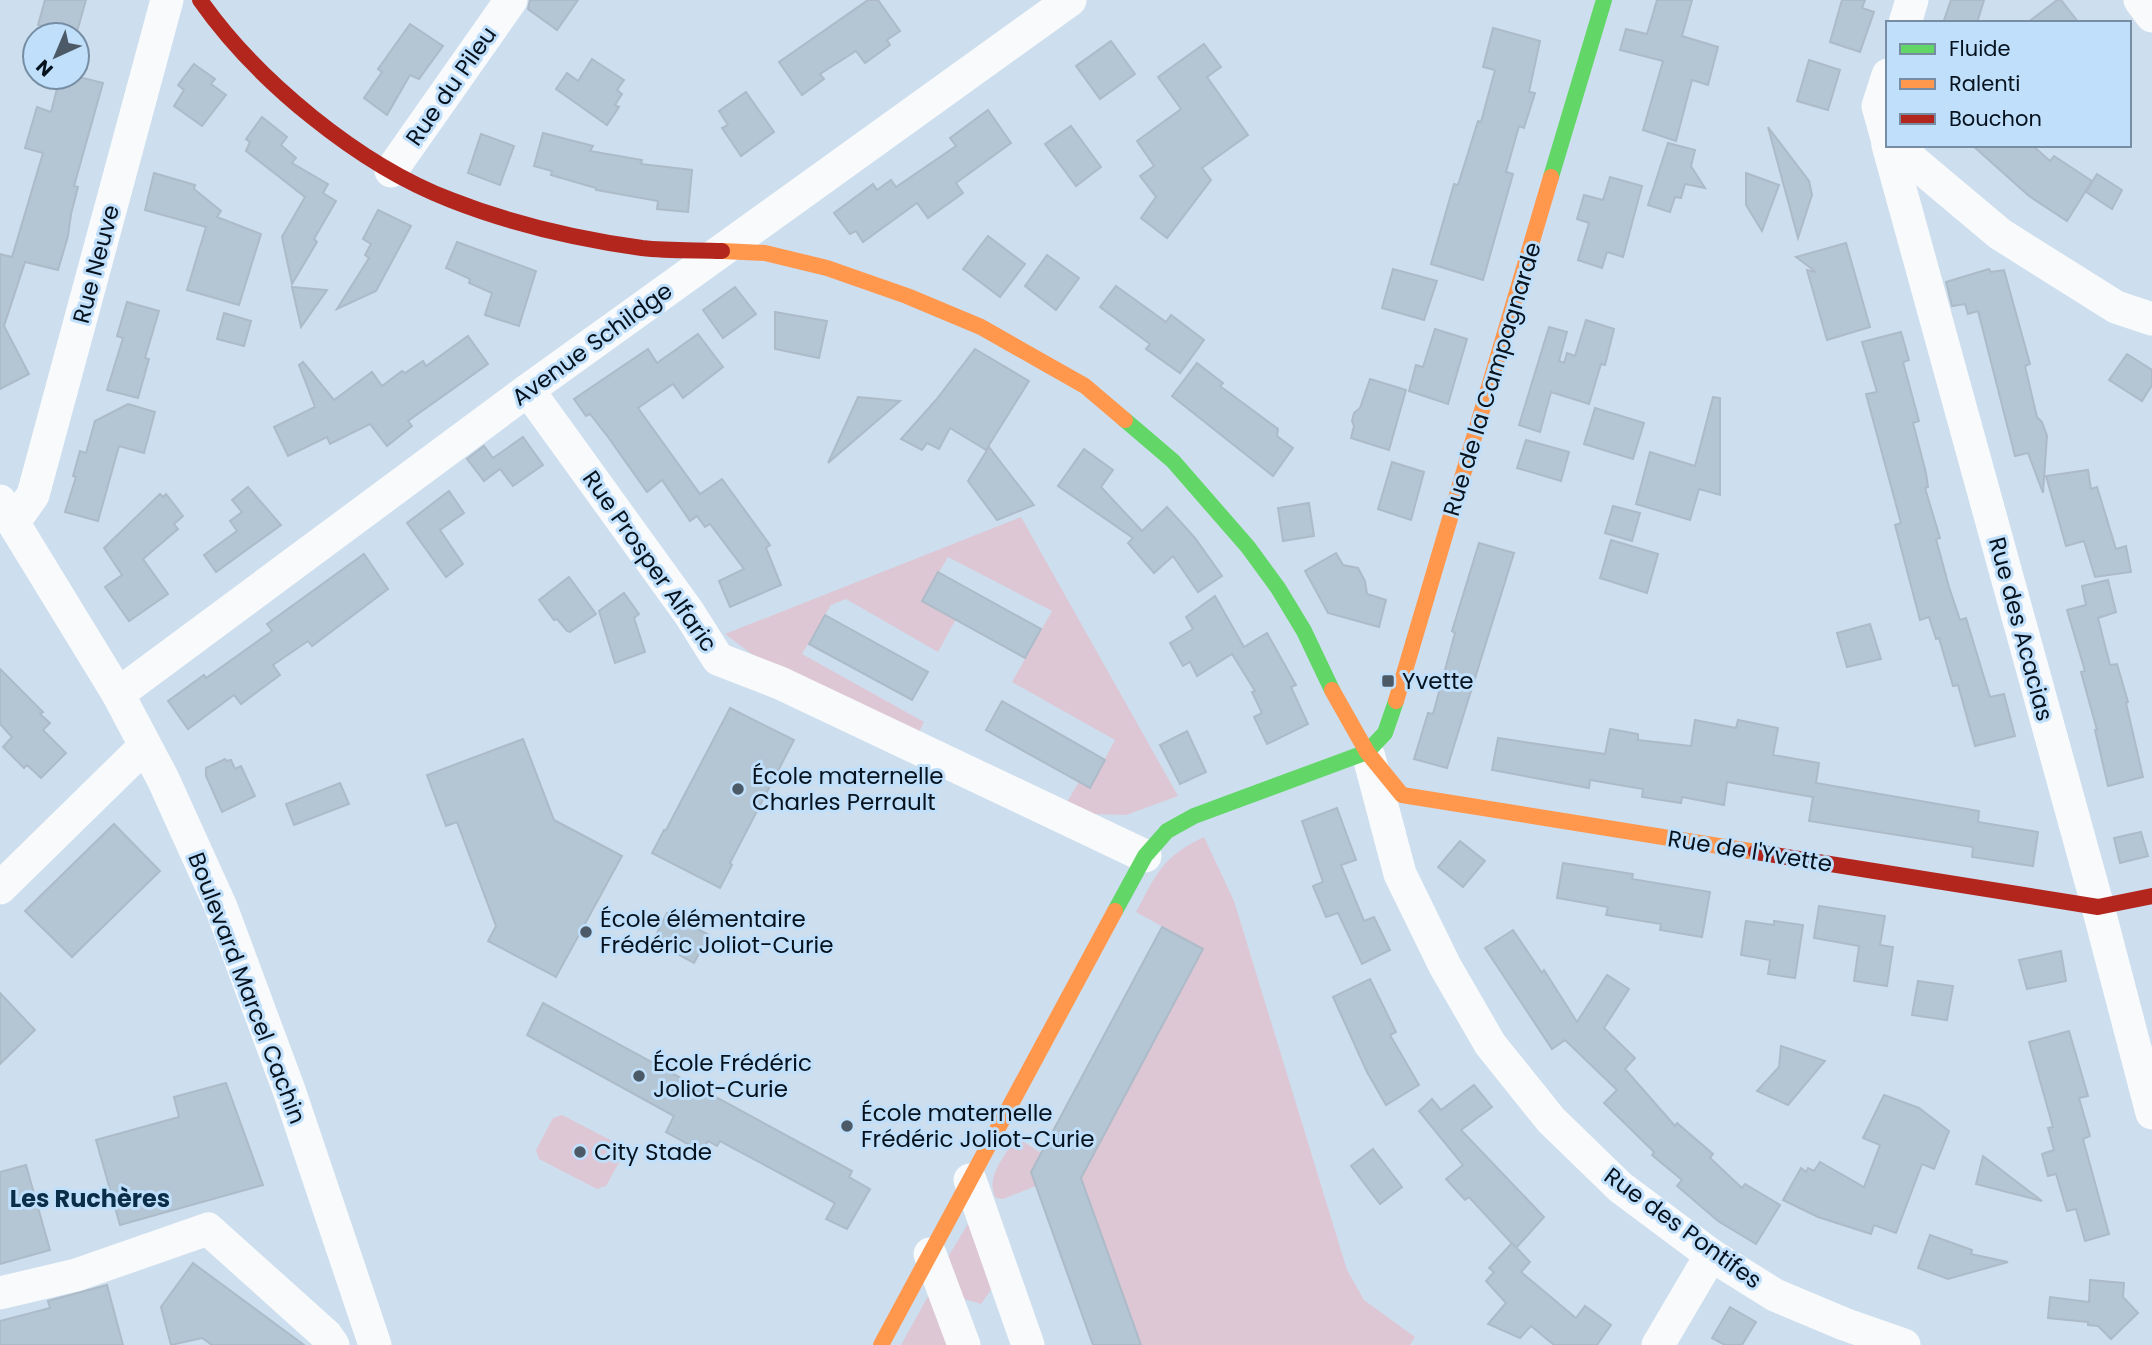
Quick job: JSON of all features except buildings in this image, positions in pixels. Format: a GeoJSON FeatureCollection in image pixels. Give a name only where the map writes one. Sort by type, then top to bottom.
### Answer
{"type":"FeatureCollection","features":[{"type":"Feature","properties":{"kind":"street","name":"Rue Neuve"},"geometry":{"type":"LineString","coordinates":[[7,511],[33,495],[167,0]]}},
{"type":"Feature","properties":{"kind":"street","name":"Rue de l'Yvette"},"geometry":{"type":"LineString","coordinates":[[200,0],[252,62],[284,94],[355,148],[391,171],[450,200],[544,230],[644,248],[765,253],[827,268],[907,296],[981,327],[1086,386],[1172,461],[1248,547],[1304,631],[1339,705],[1367,752],[1402,795],[2098,907],[2152,895]]}},
{"type":"Feature","properties":{"kind":"street","name":"Rue du Pileu"},"geometry":{"type":"LineString","coordinates":[[391,171],[511,0]]}},
{"type":"Feature","properties":{"kind":"street","name":"Avenue Schildge"},"geometry":{"type":"LineString","coordinates":[[118,694],[528,390],[1070,0]]}},
{"type":"Feature","properties":{"kind":"street","name":"Rue de la Campagnarde"},"geometry":{"type":"LineString","coordinates":[[1367,752],[1385,733],[1396,702],[1604,0]]}},
{"type":"Feature","properties":{"kind":"street"},"geometry":{"type":"LineString","coordinates":[[1906,21],[1912,0]]}},
{"type":"Feature","properties":{"kind":"street"},"geometry":{"type":"LineString","coordinates":[[2140,0],[2152,16]]}},
{"type":"Feature","properties":{"kind":"street","name":"Rue des Acacias"},"geometry":{"type":"LineString","coordinates":[[1889,147],[2152,1113]]}},
{"type":"Feature","properties":{"kind":"street"},"geometry":{"type":"LineString","coordinates":[[1904,147],[1913,161],[2000,234],[2116,307],[2152,319]]}},
{"type":"Feature","properties":{"kind":"street","name":"Rue Prosper Alfaric"},"geometry":{"type":"LineString","coordinates":[[528,390],[689,613],[718,659],[780,683],[1145,856]]}},
{"type":"Feature","properties":{"kind":"street","name":"Boulevard Marcel Cachin"},"geometry":{"type":"LineString","coordinates":[[7,511],[118,694],[163,779],[221,907],[289,1090],[375,1345]]}},
{"type":"Feature","properties":{"kind":"street"},"geometry":{"type":"LineString","coordinates":[[0,888],[145,746]]}},
{"type":"Feature","properties":{"kind":"street"},"geometry":{"type":"LineString","coordinates":[[881,1345],[1145,856],[1167,831],[1194,816],[1367,752]]}},
{"type":"Feature","properties":{"kind":"street","name":"Rue des Pontifes"},"geometry":{"type":"LineString","coordinates":[[1367,752],[1401,874],[1445,966],[1490,1044],[1551,1120],[1620,1187],[1711,1255],[1775,1295],[1844,1324],[1904,1345]]}},
{"type":"Feature","properties":{"kind":"street"},"geometry":{"type":"LineString","coordinates":[[970,1180],[1028,1345]]}},
{"type":"Feature","properties":{"kind":"street"},"geometry":{"type":"LineString","coordinates":[[0,1293],[76,1275],[208,1229],[326,1335],[333,1345]]}},
{"type":"Feature","properties":{"kind":"street"},"geometry":{"type":"LineString","coordinates":[[930,1254],[964,1345]]}},
{"type":"Feature","properties":{"kind":"street"},"geometry":{"type":"LineString","coordinates":[[1658,1345],[1711,1255]]}},
{"type":"Feature","properties":{"kind":"shaded area"},"geometry":{"type":"Polygon","coordinates":[[[1021,517],[1178,796],[1126,815],[1093,814],[1067,802],[1079,782],[1090,787],[1115,740],[1012,682],[1052,611],[948,557],[922,601],[956,619],[938,652],[846,599],[831,605],[802,654],[924,722],[918,734],[753,655],[725,634],[1021,517]]]}},
{"type":"Feature","properties":{"kind":"shaded area"},"geometry":{"type":"Polygon","coordinates":[[[1204,837],[1234,901],[1347,1270],[1364,1300],[1415,1337],[1410,1345],[1141,1345],[1081,1178],[1203,949],[1136,912],[1162,867],[1190,844],[1204,837]]]}},
{"type":"Feature","properties":{"kind":"shaded area","name":"City Stade"},"geometry":{"type":"Polygon","coordinates":[[[562,1115],[620,1145],[623,1155],[606,1186],[597,1189],[539,1159],[536,1150],[553,1118],[562,1115]]]}},
{"type":"Feature","properties":{"kind":"shaded area"},"geometry":{"type":"Polygon","coordinates":[[[1016,1137],[1041,1153],[1031,1172],[1036,1186],[1003,1199],[996,1198],[993,1190],[994,1175],[1016,1137]]]}},
{"type":"Feature","properties":{"kind":"shaded area"},"geometry":{"type":"Polygon","coordinates":[[[968,1224],[993,1287],[981,1304],[961,1298],[946,1260],[968,1224]]]}},
{"type":"Feature","properties":{"kind":"shaded area"},"geometry":{"type":"Polygon","coordinates":[[[931,1291],[949,1345],[901,1345],[931,1291]]]}},
{"type":"Feature","properties":{"kind":"traffic: fast"},"geometry":{"type":"LineString","coordinates":[[1551,177],[1604,0]]}},
{"type":"Feature","properties":{"kind":"traffic: fast"},"geometry":{"type":"LineString","coordinates":[[1125,420],[1173,461],[1248,547],[1278,588],[1304,631],[1332,690]]}},
{"type":"Feature","properties":{"kind":"traffic: fast"},"geometry":{"type":"LineString","coordinates":[[1115,911],[1145,856],[1167,831],[1194,816],[1367,752],[1385,733],[1396,701]]}},
{"type":"Feature","properties":{"kind":"traffic: slow"},"geometry":{"type":"LineString","coordinates":[[1396,701],[1551,177]]}},
{"type":"Feature","properties":{"kind":"traffic: slow"},"geometry":{"type":"LineString","coordinates":[[722,251],[765,253],[827,268],[907,296],[981,327],[1085,386],[1125,420]]}},
{"type":"Feature","properties":{"kind":"traffic: slow"},"geometry":{"type":"LineString","coordinates":[[1332,690],[1367,752],[1402,795],[1756,852]]}},
{"type":"Feature","properties":{"kind":"traffic: slow"},"geometry":{"type":"LineString","coordinates":[[881,1345],[1115,911]]}},
{"type":"Feature","properties":{"kind":"traffic: jam"},"geometry":{"type":"LineString","coordinates":[[200,0],[250,60],[312,117],[381,165],[416,185],[497,216],[569,235],[642,248],[722,251]]}},
{"type":"Feature","properties":{"kind":"traffic: jam"},"geometry":{"type":"LineString","coordinates":[[1756,852],[2098,907],[2152,896]]}},
{"type":"Feature","properties":{"kind":"place","name":"Yvette"},"geometry":{"type":"Point","coordinates":[1388,681]}},
{"type":"Feature","properties":{"kind":"place","name":"École maternelle Charles Perrault"},"geometry":{"type":"Point","coordinates":[738,789]}},
{"type":"Feature","properties":{"kind":"place","name":"École élémentaire Frédéric Joliot-Curie"},"geometry":{"type":"Point","coordinates":[586,932]}},
{"type":"Feature","properties":{"kind":"place","name":"École Frédéric Joliot-Curie"},"geometry":{"type":"Point","coordinates":[639,1076]}},
{"type":"Feature","properties":{"kind":"place","name":"École maternelle Frédéric Joliot-Curie"},"geometry":{"type":"Point","coordinates":[847,1126]}},
{"type":"Feature","properties":{"kind":"place","name":"City Stade"},"geometry":{"type":"Point","coordinates":[580,1152]}},
{"type":"Feature","properties":{"kind":"district","name":"Les Ruchères"},"geometry":{"type":"Point","coordinates":[90,1198]}}]}
